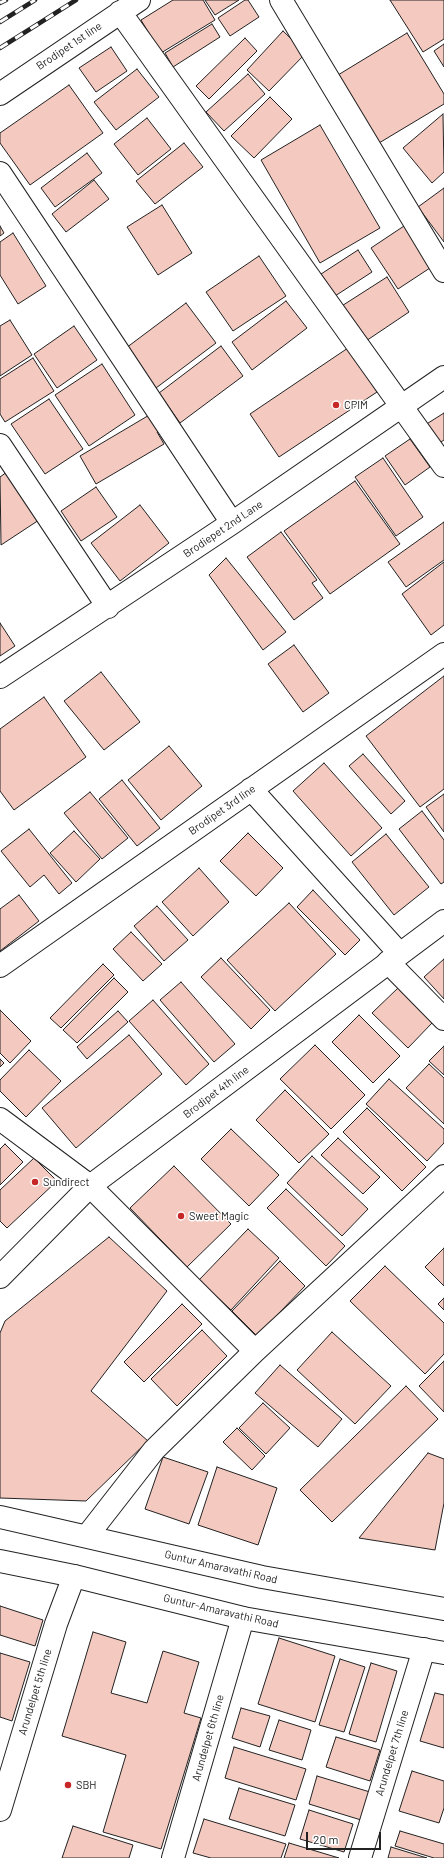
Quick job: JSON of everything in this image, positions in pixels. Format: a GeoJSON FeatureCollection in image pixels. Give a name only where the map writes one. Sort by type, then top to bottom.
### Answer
{"type":"FeatureCollection","features":[{"type":"Feature","properties":{"kind":"street","name":"Brodipet 1st line"},"geometry":{"type":"LineString","coordinates":[[0,94],[139,0]]}},
{"type":"Feature","properties":{"kind":"street"},"geometry":{"type":"LineString","coordinates":[[282,0],[444,271]]}},
{"type":"Feature","properties":{"kind":"street"},"geometry":{"type":"LineString","coordinates":[[120,12],[444,466]]}},
{"type":"Feature","properties":{"kind":"street"},"geometry":{"type":"LineString","coordinates":[[0,173],[232,523]]}},
{"type":"Feature","properties":{"kind":"street","name":"Brodiepet 2nd Lane"},"geometry":{"type":"LineString","coordinates":[[0,677],[108,607],[444,377]]}},
{"type":"Feature","properties":{"kind":"street"},"geometry":{"type":"LineString","coordinates":[[0,445],[108,607]]}},
{"type":"Feature","properties":{"kind":"street","name":"Brodipet 3rd line"},"geometry":{"type":"LineString","coordinates":[[0,966],[444,654]]}},
{"type":"Feature","properties":{"kind":"street"},"geometry":{"type":"LineString","coordinates":[[252,789],[444,1019]]}},
{"type":"Feature","properties":{"kind":"street","name":"Brodipet 4th line"},"geometry":{"type":"LineString","coordinates":[[0,1277],[90,1186],[393,957],[444,921]]}},
{"type":"Feature","properties":{"kind":"street"},"geometry":{"type":"LineString","coordinates":[[0,1119],[90,1186],[255,1351]]}},
{"type":"Feature","properties":{"kind":"street"},"geometry":{"type":"LineString","coordinates":[[86,1536],[154,1450],[255,1351],[444,1176]]}},
{"type":"Feature","properties":{"kind":"street","name":"Guntur Amaravathi Road"},"geometry":{"type":"LineString","coordinates":[[0,1517],[262,1577],[444,1609]]}},
{"type":"Feature","properties":{"kind":"street","name":"Guntur-Amaravathi Road"},"geometry":{"type":"LineString","coordinates":[[0,1561],[74,1576],[243,1618],[434,1651]]}},
{"type":"Feature","properties":{"kind":"street","name":"Arundelpet 5th line"},"geometry":{"type":"LineString","coordinates":[[0,1810],[56,1624],[74,1576]]}},
{"type":"Feature","properties":{"kind":"street","name":"Arundelpet 6th line"},"geometry":{"type":"LineString","coordinates":[[173,1858],[243,1618]]}},
{"type":"Feature","properties":{"kind":"street","name":"Arundelpet 7th line"},"geometry":{"type":"LineString","coordinates":[[360,1858],[434,1651]]}},
{"type":"Feature","properties":{"kind":"building"},"geometry":{"type":"Polygon","coordinates":[[[173,0],[203,0],[215,20],[161,53],[141,20],[173,0]]]}},
{"type":"Feature","properties":{"kind":"building"},"geometry":{"type":"Polygon","coordinates":[[[205,0],[239,0],[215,15],[205,0]]]}},
{"type":"Feature","properties":{"kind":"building"},"geometry":{"type":"Polygon","coordinates":[[[245,0],[248,0],[259,17],[230,36],[218,18],[245,0]]]}},
{"type":"Feature","properties":{"kind":"building"},"geometry":{"type":"Polygon","coordinates":[[[390,0],[444,0],[444,39],[423,52],[390,0]]]}},
{"type":"Feature","properties":{"kind":"building"},"geometry":{"type":"Polygon","coordinates":[[[212,24],[220,37],[173,67],[165,53],[212,24]]]}},
{"type":"Feature","properties":{"kind":"building"},"geometry":{"type":"Polygon","coordinates":[[[283,31],[306,53],[269,91],[247,70],[283,31]]]}},
{"type":"Feature","properties":{"kind":"building"},"geometry":{"type":"Polygon","coordinates":[[[407,33],[444,94],[444,104],[379,143],[338,75],[407,33]]]}},
{"type":"Feature","properties":{"kind":"building"},"geometry":{"type":"Polygon","coordinates":[[[245,38],[257,51],[209,99],[196,86],[245,38]]]}},
{"type":"Feature","properties":{"kind":"building"},"geometry":{"type":"Polygon","coordinates":[[[444,44],[444,67],[434,51],[444,44]]]}},
{"type":"Feature","properties":{"kind":"building"},"geometry":{"type":"Polygon","coordinates":[[[111,47],[127,71],[96,92],[79,68],[111,47]]]}},
{"type":"Feature","properties":{"kind":"building"},"geometry":{"type":"Polygon","coordinates":[[[137,69],[159,97],[116,130],[94,102],[137,69]]]}},
{"type":"Feature","properties":{"kind":"building"},"geometry":{"type":"Polygon","coordinates":[[[248,74],[265,94],[224,131],[206,112],[248,74]]]}},
{"type":"Feature","properties":{"kind":"building"},"geometry":{"type":"Polygon","coordinates":[[[69,85],[103,133],[30,185],[0,143],[0,133],[69,85]]]}},
{"type":"Feature","properties":{"kind":"building"},"geometry":{"type":"Polygon","coordinates":[[[270,97],[292,119],[254,158],[231,136],[270,97]]]}},
{"type":"Feature","properties":{"kind":"building"},"geometry":{"type":"Polygon","coordinates":[[[443,114],[444,172],[432,183],[403,148],[443,114]]]}},
{"type":"Feature","properties":{"kind":"building"},"geometry":{"type":"Polygon","coordinates":[[[147,118],[171,149],[138,175],[114,144],[147,118]]]}},
{"type":"Feature","properties":{"kind":"building"},"geometry":{"type":"Polygon","coordinates":[[[320,125],[380,228],[320,263],[261,160],[320,125]]]}},
{"type":"Feature","properties":{"kind":"building"},"geometry":{"type":"Polygon","coordinates":[[[184,143],[203,167],[155,204],[136,181],[184,143]]]}},
{"type":"Feature","properties":{"kind":"building"},"geometry":{"type":"Polygon","coordinates":[[[87,153],[102,173],[55,207],[41,188],[87,153]]]}},
{"type":"Feature","properties":{"kind":"building"},"geometry":{"type":"Polygon","coordinates":[[[94,180],[109,199],[66,232],[52,214],[94,180]]]}},
{"type":"Feature","properties":{"kind":"building"},"geometry":{"type":"Polygon","coordinates":[[[444,188],[444,242],[418,207],[444,188]]]}},
{"type":"Feature","properties":{"kind":"building"},"geometry":{"type":"Polygon","coordinates":[[[162,205],[192,253],[158,275],[127,227],[162,205]]]}},
{"type":"Feature","properties":{"kind":"building"},"geometry":{"type":"Polygon","coordinates":[[[407,224],[433,266],[398,289],[371,248],[407,224]]]}},
{"type":"Feature","properties":{"kind":"building"},"geometry":{"type":"Polygon","coordinates":[[[0,226],[4,233],[0,236],[0,226]]]}},
{"type":"Feature","properties":{"kind":"building"},"geometry":{"type":"Polygon","coordinates":[[[13,233],[46,286],[18,304],[0,275],[0,242],[13,233]]]}},
{"type":"Feature","properties":{"kind":"building"},"geometry":{"type":"Polygon","coordinates":[[[358,250],[372,272],[335,296],[321,274],[358,250]]]}},
{"type":"Feature","properties":{"kind":"building"},"geometry":{"type":"Polygon","coordinates":[[[259,256],[286,296],[233,331],[206,292],[259,256]]]}},
{"type":"Feature","properties":{"kind":"building"},"geometry":{"type":"Polygon","coordinates":[[[387,277],[409,312],[360,345],[337,309],[387,277]]]}},
{"type":"Feature","properties":{"kind":"building"},"geometry":{"type":"Polygon","coordinates":[[[286,301],[307,328],[252,370],[232,342],[286,301]]]}},
{"type":"Feature","properties":{"kind":"building"},"geometry":{"type":"Polygon","coordinates":[[[186,303],[216,343],[156,388],[126,348],[186,303]]]}},
{"type":"Feature","properties":{"kind":"building"},"geometry":{"type":"Polygon","coordinates":[[[10,320],[32,355],[0,376],[0,326],[10,320]]]}},
{"type":"Feature","properties":{"kind":"building"},"geometry":{"type":"Polygon","coordinates":[[[74,326],[97,360],[57,388],[34,354],[74,326]]]}},
{"type":"Feature","properties":{"kind":"building"},"geometry":{"type":"Polygon","coordinates":[[[221,346],[243,376],[180,423],[159,393],[221,346]]]}},
{"type":"Feature","properties":{"kind":"building"},"geometry":{"type":"Polygon","coordinates":[[[348,348],[377,392],[279,457],[250,414],[348,348]]]}},
{"type":"Feature","properties":{"kind":"building"},"geometry":{"type":"Polygon","coordinates":[[[33,358],[54,391],[5,422],[0,414],[0,379],[33,358]]]}},
{"type":"Feature","properties":{"kind":"building"},"geometry":{"type":"Polygon","coordinates":[[[102,364],[135,415],[89,446],[55,395],[102,364]]]}},
{"type":"Feature","properties":{"kind":"building"},"geometry":{"type":"Polygon","coordinates":[[[49,399],[83,449],[45,474],[11,424],[49,399]]]}},
{"type":"Feature","properties":{"kind":"building"},"geometry":{"type":"Polygon","coordinates":[[[444,413],[444,440],[438,444],[425,425],[444,413]]]}},
{"type":"Feature","properties":{"kind":"building"},"geometry":{"type":"Polygon","coordinates":[[[151,414],[160,430],[157,432],[164,444],[96,484],[80,456],[151,414]]]}},
{"type":"Feature","properties":{"kind":"building"},"geometry":{"type":"Polygon","coordinates":[[[410,439],[430,467],[405,485],[385,456],[410,439]]]}},
{"type":"Feature","properties":{"kind":"building"},"geometry":{"type":"Polygon","coordinates":[[[383,458],[423,517],[396,536],[355,477],[383,458]]]}},
{"type":"Feature","properties":{"kind":"building"},"geometry":{"type":"Polygon","coordinates":[[[7,472],[39,520],[1,545],[0,477],[7,472]]]}},
{"type":"Feature","properties":{"kind":"building"},"geometry":{"type":"Polygon","coordinates":[[[355,481],[400,544],[330,594],[284,531],[355,481]]]}},
{"type":"Feature","properties":{"kind":"building"},"geometry":{"type":"Polygon","coordinates":[[[96,487],[117,517],[81,541],[61,511],[96,487]]]}},
{"type":"Feature","properties":{"kind":"building"},"geometry":{"type":"Polygon","coordinates":[[[140,505],[169,543],[120,581],[91,543],[140,505]]]}},
{"type":"Feature","properties":{"kind":"building"},"geometry":{"type":"Polygon","coordinates":[[[444,522],[444,560],[406,587],[388,562],[444,522]]]}},
{"type":"Feature","properties":{"kind":"building"},"geometry":{"type":"Polygon","coordinates":[[[281,532],[317,580],[312,583],[323,598],[294,620],[247,557],[281,532]]]}},
{"type":"Feature","properties":{"kind":"building"},"geometry":{"type":"Polygon","coordinates":[[[226,558],[286,632],[263,650],[209,575],[226,558]]]}},
{"type":"Feature","properties":{"kind":"building"},"geometry":{"type":"Polygon","coordinates":[[[444,562],[444,625],[431,635],[402,594],[444,562]]]}},
{"type":"Feature","properties":{"kind":"building"},"geometry":{"type":"Polygon","coordinates":[[[0,623],[15,646],[0,656],[0,623]]]}},
{"type":"Feature","properties":{"kind":"building"},"geometry":{"type":"Polygon","coordinates":[[[294,645],[329,693],[303,712],[268,664],[294,645]]]}},
{"type":"Feature","properties":{"kind":"building"},"geometry":{"type":"Polygon","coordinates":[[[101,672],[140,722],[104,750],[64,701],[101,672]]]}},
{"type":"Feature","properties":{"kind":"building"},"geometry":{"type":"Polygon","coordinates":[[[444,676],[444,789],[420,807],[366,736],[444,676]]]}},
{"type":"Feature","properties":{"kind":"building"},"geometry":{"type":"Polygon","coordinates":[[[44,697],[86,757],[14,810],[0,791],[0,729],[44,697]]]}},
{"type":"Feature","properties":{"kind":"building"},"geometry":{"type":"Polygon","coordinates":[[[169,746],[202,786],[161,820],[128,780],[169,746]]]}},
{"type":"Feature","properties":{"kind":"building"},"geometry":{"type":"Polygon","coordinates":[[[363,754],[405,801],[391,814],[349,766],[363,754]]]}},
{"type":"Feature","properties":{"kind":"building"},"geometry":{"type":"Polygon","coordinates":[[[324,763],[382,828],[351,856],[293,791],[324,763]]]}},
{"type":"Feature","properties":{"kind":"building"},"geometry":{"type":"Polygon","coordinates":[[[122,780],[160,828],[137,846],[99,799],[122,780]]]}},
{"type":"Feature","properties":{"kind":"building"},"geometry":{"type":"Polygon","coordinates":[[[90,792],[128,838],[102,859],[64,813],[90,792]]]}},
{"type":"Feature","properties":{"kind":"building"},"geometry":{"type":"Polygon","coordinates":[[[444,794],[444,832],[426,807],[444,794]]]}},
{"type":"Feature","properties":{"kind":"building"},"geometry":{"type":"Polygon","coordinates":[[[422,811],[444,840],[444,882],[441,884],[399,829],[422,811]]]}},
{"type":"Feature","properties":{"kind":"building"},"geometry":{"type":"Polygon","coordinates":[[[29,829],[72,883],[59,894],[44,875],[30,887],[1,851],[29,829]]]}},
{"type":"Feature","properties":{"kind":"building"},"geometry":{"type":"Polygon","coordinates":[[[74,831],[100,859],[76,882],[50,853],[74,831]]]}},
{"type":"Feature","properties":{"kind":"building"},"geometry":{"type":"Polygon","coordinates":[[[248,833],[283,868],[256,896],[220,861],[248,833]]]}},
{"type":"Feature","properties":{"kind":"building"},"geometry":{"type":"Polygon","coordinates":[[[386,834],[429,887],[394,915],[352,862],[386,834]]]}},
{"type":"Feature","properties":{"kind":"building"},"geometry":{"type":"Polygon","coordinates":[[[199,868],[229,902],[193,936],[162,902],[199,868]]]}},
{"type":"Feature","properties":{"kind":"building"},"geometry":{"type":"Polygon","coordinates":[[[313,890],[360,940],[345,955],[297,907],[313,890]]]}},
{"type":"Feature","properties":{"kind":"building"},"geometry":{"type":"Polygon","coordinates":[[[19,895],[39,921],[0,951],[0,909],[19,895]]]}},
{"type":"Feature","properties":{"kind":"building"},"geometry":{"type":"Polygon","coordinates":[[[289,903],[336,954],[275,1011],[227,960],[289,903]]]}},
{"type":"Feature","properties":{"kind":"building"},"geometry":{"type":"Polygon","coordinates":[[[157,906],[188,940],[164,961],[134,926],[157,906]]]}},
{"type":"Feature","properties":{"kind":"building"},"geometry":{"type":"Polygon","coordinates":[[[131,932],[162,964],[143,981],[113,949],[131,932]]]}},
{"type":"Feature","properties":{"kind":"building"},"geometry":{"type":"Polygon","coordinates":[[[221,958],[270,1010],[251,1029],[201,977],[221,958]]]}},
{"type":"Feature","properties":{"kind":"building"},"geometry":{"type":"Polygon","coordinates":[[[444,959],[444,999],[424,977],[444,959]]]}},
{"type":"Feature","properties":{"kind":"building"},"geometry":{"type":"Polygon","coordinates":[[[103,964],[114,975],[61,1028],[50,1018],[103,964]]]}},
{"type":"Feature","properties":{"kind":"building"},"geometry":{"type":"Polygon","coordinates":[[[114,978],[128,992],[77,1043],[63,1030],[114,978]]]}},
{"type":"Feature","properties":{"kind":"building"},"geometry":{"type":"Polygon","coordinates":[[[181,982],[235,1044],[214,1062],[160,1000],[181,982]]]}},
{"type":"Feature","properties":{"kind":"building"},"geometry":{"type":"Polygon","coordinates":[[[398,988],[432,1023],[408,1048],[372,1013],[398,988]]]}},
{"type":"Feature","properties":{"kind":"building"},"geometry":{"type":"Polygon","coordinates":[[[153,1000],[209,1064],[186,1085],[129,1021],[153,1000]]]}},
{"type":"Feature","properties":{"kind":"building"},"geometry":{"type":"Polygon","coordinates":[[[0,1010],[31,1041],[10,1063],[0,1053],[0,1010]]]}},
{"type":"Feature","properties":{"kind":"building"},"geometry":{"type":"Polygon","coordinates":[[[118,1011],[128,1022],[87,1059],[77,1047],[118,1011]]]}},
{"type":"Feature","properties":{"kind":"building"},"geometry":{"type":"Polygon","coordinates":[[[359,1015],[400,1056],[373,1083],[332,1042],[359,1015]]]}},
{"type":"Feature","properties":{"kind":"building"},"geometry":{"type":"Polygon","coordinates":[[[129,1035],[162,1074],[76,1148],[42,1108],[129,1035]]]}},
{"type":"Feature","properties":{"kind":"building"},"geometry":{"type":"Polygon","coordinates":[[[315,1045],[365,1095],[331,1129],[280,1079],[315,1045]]]}},
{"type":"Feature","properties":{"kind":"building"},"geometry":{"type":"Polygon","coordinates":[[[444,1046],[444,1075],[429,1061],[444,1046]]]}},
{"type":"Feature","properties":{"kind":"building"},"geometry":{"type":"Polygon","coordinates":[[[29,1050],[61,1081],[26,1117],[0,1091],[0,1080],[29,1050]]]}},
{"type":"Feature","properties":{"kind":"building"},"geometry":{"type":"Polygon","coordinates":[[[0,1059],[4,1063],[0,1067],[0,1059]]]}},
{"type":"Feature","properties":{"kind":"building"},"geometry":{"type":"Polygon","coordinates":[[[429,1064],[444,1078],[444,1124],[406,1088],[429,1064]]]}},
{"type":"Feature","properties":{"kind":"building"},"geometry":{"type":"Polygon","coordinates":[[[389,1079],[444,1129],[444,1143],[427,1161],[366,1104],[389,1079]]]}},
{"type":"Feature","properties":{"kind":"building"},"geometry":{"type":"Polygon","coordinates":[[[285,1090],[329,1134],[299,1163],[256,1120],[285,1090]]]}},
{"type":"Feature","properties":{"kind":"building"},"geometry":{"type":"Polygon","coordinates":[[[367,1108],[426,1167],[402,1191],[343,1132],[367,1108]]]}},
{"type":"Feature","properties":{"kind":"building"},"geometry":{"type":"Polygon","coordinates":[[[231,1129],[279,1175],[249,1206],[201,1159],[231,1129]]]}},
{"type":"Feature","properties":{"kind":"building"},"geometry":{"type":"Polygon","coordinates":[[[338,1138],[380,1177],[363,1194],[321,1155],[338,1138]]]}},
{"type":"Feature","properties":{"kind":"building"},"geometry":{"type":"Polygon","coordinates":[[[5,1144],[23,1162],[0,1185],[0,1149],[5,1144]]]}},
{"type":"Feature","properties":{"kind":"building"},"geometry":{"type":"Polygon","coordinates":[[[312,1156],[368,1209],[342,1236],[287,1183],[312,1156]]]}},
{"type":"Feature","properties":{"kind":"building"},"geometry":{"type":"Polygon","coordinates":[[[34,1158],[57,1181],[7,1228],[0,1221],[0,1190],[34,1158]]]}},
{"type":"Feature","properties":{"kind":"building","name":"Sweet Magic"},"geometry":{"type":"Polygon","coordinates":[[[174,1166],[231,1224],[187,1267],[130,1208],[174,1166]]]}},
{"type":"Feature","properties":{"kind":"building"},"geometry":{"type":"Polygon","coordinates":[[[286,1189],[345,1246],[326,1266],[267,1208],[286,1189]]]}},
{"type":"Feature","properties":{"kind":"building"},"geometry":{"type":"Polygon","coordinates":[[[248,1229],[279,1258],[231,1310],[199,1280],[248,1229]]]}},
{"type":"Feature","properties":{"kind":"building"},"geometry":{"type":"Polygon","coordinates":[[[109,1237],[167,1291],[91,1391],[148,1441],[86,1501],[0,1498],[0,1333],[5,1321],[109,1237]]]}},
{"type":"Feature","properties":{"kind":"building"},"geometry":{"type":"Polygon","coordinates":[[[444,1248],[444,1286],[425,1267],[444,1248]]]}},
{"type":"Feature","properties":{"kind":"building"},"geometry":{"type":"Polygon","coordinates":[[[280,1261],[305,1286],[257,1336],[232,1311],[280,1261]]]}},
{"type":"Feature","properties":{"kind":"building"},"geometry":{"type":"Polygon","coordinates":[[[385,1266],[444,1323],[444,1354],[425,1374],[350,1301],[385,1266]]]}},
{"type":"Feature","properties":{"kind":"building"},"geometry":{"type":"Polygon","coordinates":[[[444,1298],[444,1310],[438,1304],[444,1298]]]}},
{"type":"Feature","properties":{"kind":"building"},"geometry":{"type":"Polygon","coordinates":[[[182,1304],[202,1324],[144,1382],[124,1362],[182,1304]]]}},
{"type":"Feature","properties":{"kind":"building"},"geometry":{"type":"Polygon","coordinates":[[[202,1330],[227,1356],[177,1406],[151,1379],[202,1330]]]}},
{"type":"Feature","properties":{"kind":"building"},"geometry":{"type":"Polygon","coordinates":[[[332,1332],[391,1386],[355,1424],[297,1370],[332,1332]]]}},
{"type":"Feature","properties":{"kind":"building"},"geometry":{"type":"Polygon","coordinates":[[[444,1361],[444,1412],[419,1386],[444,1361]]]}},
{"type":"Feature","properties":{"kind":"building"},"geometry":{"type":"Polygon","coordinates":[[[280,1365],[342,1419],[318,1447],[255,1393],[280,1365]]]}},
{"type":"Feature","properties":{"kind":"building"},"geometry":{"type":"Polygon","coordinates":[[[406,1386],[438,1419],[332,1522],[300,1490],[406,1386]]]}},
{"type":"Feature","properties":{"kind":"building"},"geometry":{"type":"Polygon","coordinates":[[[263,1403],[290,1428],[266,1454],[239,1428],[263,1403]]]}},
{"type":"Feature","properties":{"kind":"building"},"geometry":{"type":"Polygon","coordinates":[[[237,1428],[265,1456],[252,1470],[223,1442],[237,1428]]]}},
{"type":"Feature","properties":{"kind":"building"},"geometry":{"type":"Polygon","coordinates":[[[428,1453],[444,1459],[444,1503],[435,1550],[359,1538],[428,1453]]]}},
{"type":"Feature","properties":{"kind":"building"},"geometry":{"type":"Polygon","coordinates":[[[163,1457],[208,1472],[189,1524],[145,1509],[163,1457]]]}},
{"type":"Feature","properties":{"kind":"building"},"geometry":{"type":"Polygon","coordinates":[[[217,1467],[277,1488],[258,1545],[198,1525],[217,1467]]]}},
{"type":"Feature","properties":{"kind":"building"},"geometry":{"type":"Polygon","coordinates":[[[0,1606],[43,1620],[35,1646],[0,1635],[0,1606]]]}},
{"type":"Feature","properties":{"kind":"building"},"geometry":{"type":"Polygon","coordinates":[[[93,1632],[126,1642],[111,1693],[147,1703],[163,1651],[199,1662],[184,1713],[201,1718],[161,1849],[103,1832],[126,1755],[62,1736],[93,1632]]]}},
{"type":"Feature","properties":{"kind":"building"},"geometry":{"type":"Polygon","coordinates":[[[279,1638],[335,1656],[315,1722],[258,1704],[279,1638]]]}},
{"type":"Feature","properties":{"kind":"building"},"geometry":{"type":"Polygon","coordinates":[[[0,1653],[30,1662],[12,1721],[0,1717],[0,1653]]]}},
{"type":"Feature","properties":{"kind":"building"},"geometry":{"type":"Polygon","coordinates":[[[340,1659],[365,1667],[344,1732],[319,1725],[340,1659]]]}},
{"type":"Feature","properties":{"kind":"building"},"geometry":{"type":"Polygon","coordinates":[[[371,1663],[397,1671],[376,1742],[349,1734],[371,1663]]]}},
{"type":"Feature","properties":{"kind":"building"},"geometry":{"type":"Polygon","coordinates":[[[435,1693],[444,1695],[444,1748],[420,1741],[435,1693]]]}},
{"type":"Feature","properties":{"kind":"building"},"geometry":{"type":"Polygon","coordinates":[[[241,1708],[270,1716],[260,1747],[232,1738],[241,1708]]]}},
{"type":"Feature","properties":{"kind":"building"},"geometry":{"type":"Polygon","coordinates":[[[279,1720],[311,1730],[302,1760],[269,1750],[279,1720]]]}},
{"type":"Feature","properties":{"kind":"building"},"geometry":{"type":"Polygon","coordinates":[[[336,1737],[380,1750],[370,1781],[326,1767],[336,1737]]]}},
{"type":"Feature","properties":{"kind":"building"},"geometry":{"type":"Polygon","coordinates":[[[234,1747],[306,1769],[296,1800],[225,1778],[234,1747]]]}},
{"type":"Feature","properties":{"kind":"building"},"geometry":{"type":"Polygon","coordinates":[[[412,1771],[444,1781],[444,1808],[439,1823],[399,1811],[412,1771]]]}},
{"type":"Feature","properties":{"kind":"building"},"geometry":{"type":"Polygon","coordinates":[[[317,1776],[370,1792],[361,1820],[309,1804],[317,1776]]]}},
{"type":"Feature","properties":{"kind":"building"},"geometry":{"type":"Polygon","coordinates":[[[239,1788],[295,1805],[285,1836],[229,1819],[239,1788]]]}},
{"type":"Feature","properties":{"kind":"building"},"geometry":{"type":"Polygon","coordinates":[[[309,1810],[353,1824],[344,1852],[300,1839],[309,1810]]]}},
{"type":"Feature","properties":{"kind":"building"},"geometry":{"type":"Polygon","coordinates":[[[204,1819],[286,1844],[281,1858],[211,1858],[193,1853],[204,1819]]]}},
{"type":"Feature","properties":{"kind":"building"},"geometry":{"type":"Polygon","coordinates":[[[73,1826],[133,1845],[129,1858],[62,1858],[73,1826]]]}},
{"type":"Feature","properties":{"kind":"building"},"geometry":{"type":"Polygon","coordinates":[[[400,1831],[444,1844],[444,1858],[434,1858],[395,1846],[400,1831]]]}},
{"type":"Feature","properties":{"kind":"building"},"geometry":{"type":"Polygon","coordinates":[[[289,1843],[339,1858],[284,1858],[289,1843]]]}},
{"type":"Feature","properties":{"kind":"building"},"geometry":{"type":"Polygon","coordinates":[[[391,1847],[427,1858],[388,1858],[391,1847]]]}},
{"type":"Feature","properties":{"kind":"railway"},"geometry":{"type":"LineString","coordinates":[[0,3],[6,0]]}},
{"type":"Feature","properties":{"kind":"railway"},"geometry":{"type":"LineString","coordinates":[[0,22],[35,0]]}},
{"type":"Feature","properties":{"kind":"railway"},"geometry":{"type":"LineString","coordinates":[[0,48],[76,0]]}},
{"type":"Feature","properties":{"kind":"place","name":"CPIM"},"geometry":{"type":"Point","coordinates":[336,405]}},
{"type":"Feature","properties":{"kind":"place","name":"Sundirect"},"geometry":{"type":"Point","coordinates":[35,1182]}},
{"type":"Feature","properties":{"kind":"place","name":"Sweet Magic"},"geometry":{"type":"Point","coordinates":[181,1216]}},
{"type":"Feature","properties":{"kind":"place","name":"SBH"},"geometry":{"type":"Point","coordinates":[68,1785]}}]}
